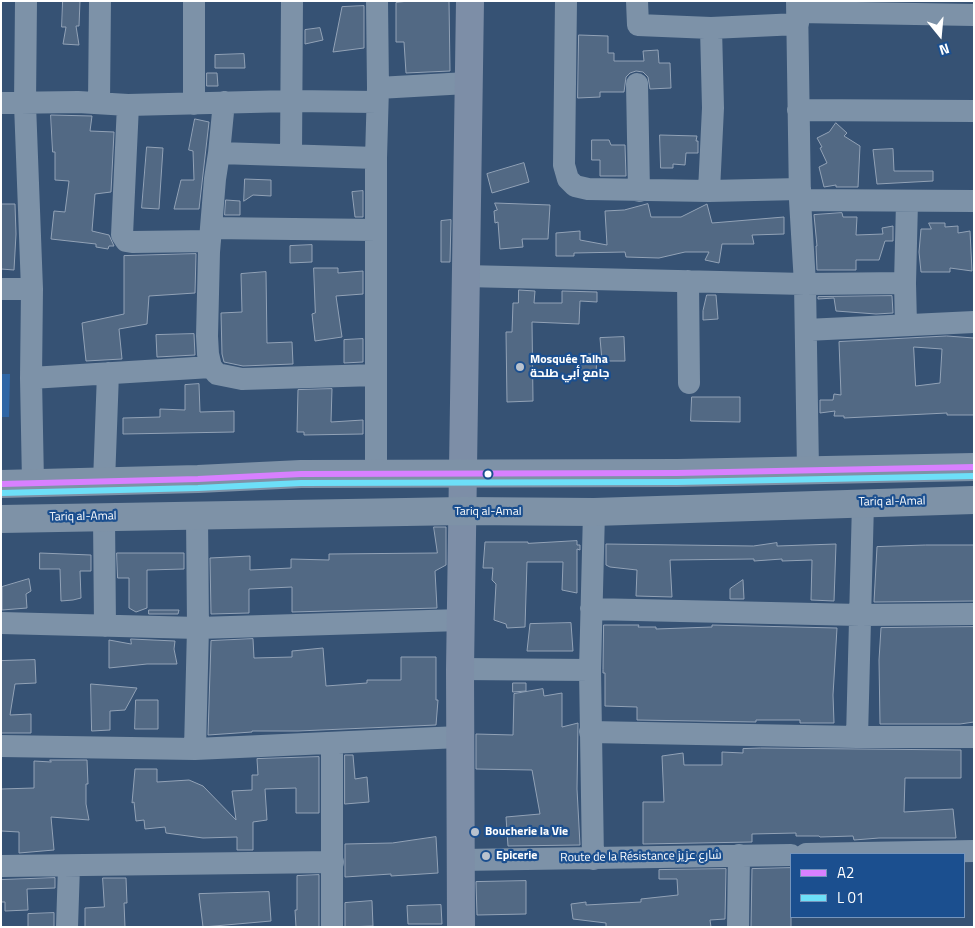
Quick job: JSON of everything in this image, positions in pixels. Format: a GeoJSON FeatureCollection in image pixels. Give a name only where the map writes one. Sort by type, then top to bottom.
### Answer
{"type":"FeatureCollection","features":[{"type":"Feature","properties":{"kind":"highway"},"geometry":{"type":"LineString","coordinates":[[1,484],[301,474],[677,473],[974,467]]}},
{"type":"Feature","properties":{"kind":"highway","name":"Tariq al-Amal"},"geometry":{"type":"LineString","coordinates":[[1,519],[462,511],[594,512],[974,500]]}},
{"type":"Feature","properties":{"kind":"main road"},"geometry":{"type":"LineString","coordinates":[[461,927],[459,737],[464,474],[467,83],[470,1]]}},
{"type":"Feature","properties":{"kind":"street"},"geometry":{"type":"LineString","coordinates":[[26,1],[25,104],[32,290],[33,483]]}},
{"type":"Feature","properties":{"kind":"street"},"geometry":{"type":"LineString","coordinates":[[99,103],[100,1]]}},
{"type":"Feature","properties":{"kind":"street"},"geometry":{"type":"LineString","coordinates":[[194,1],[194,104]]}},
{"type":"Feature","properties":{"kind":"street"},"geometry":{"type":"LineString","coordinates":[[291,155],[292,1]]}},
{"type":"Feature","properties":{"kind":"street"},"geometry":{"type":"LineString","coordinates":[[376,473],[377,1]]}},
{"type":"Feature","properties":{"kind":"street"},"geometry":{"type":"LineString","coordinates":[[566,1],[564,165],[568,179],[575,186],[588,189],[639,191],[800,194],[908,202],[974,201]]}},
{"type":"Feature","properties":{"kind":"street"},"geometry":{"type":"LineString","coordinates":[[637,1],[638,25],[711,28],[798,13],[974,15]]}},
{"type":"Feature","properties":{"kind":"street"},"geometry":{"type":"LineString","coordinates":[[798,13],[798,110],[806,330],[808,470]]}},
{"type":"Feature","properties":{"kind":"street"},"geometry":{"type":"LineString","coordinates":[[709,191],[713,108],[711,28]]}},
{"type":"Feature","properties":{"kind":"street"},"geometry":{"type":"LineString","coordinates":[[1,103],[194,104],[291,101],[377,95],[467,83]]}},
{"type":"Feature","properties":{"kind":"street"},"geometry":{"type":"LineString","coordinates":[[638,84],[639,191]]}},
{"type":"Feature","properties":{"kind":"street"},"geometry":{"type":"LineString","coordinates":[[224,102],[219,153],[214,179],[211,234],[207,336],[211,367],[217,374],[242,379],[376,375]]}},
{"type":"Feature","properties":{"kind":"street"},"geometry":{"type":"LineString","coordinates":[[128,104],[122,235],[126,241],[211,234],[376,230]]}},
{"type":"Feature","properties":{"kind":"street"},"geometry":{"type":"LineString","coordinates":[[798,110],[974,111]]}},
{"type":"Feature","properties":{"kind":"street"},"geometry":{"type":"LineString","coordinates":[[219,153],[360,159],[376,158]]}},
{"type":"Feature","properties":{"kind":"street"},"geometry":{"type":"LineString","coordinates":[[906,325],[905,283],[908,202]]}},
{"type":"Feature","properties":{"kind":"street"},"geometry":{"type":"LineString","coordinates":[[465,276],[804,284],[905,283]]}},
{"type":"Feature","properties":{"kind":"street"},"geometry":{"type":"LineString","coordinates":[[688,281],[689,383]]}},
{"type":"Feature","properties":{"kind":"street"},"geometry":{"type":"LineString","coordinates":[[1,289],[32,290]]}},
{"type":"Feature","properties":{"kind":"street"},"geometry":{"type":"LineString","coordinates":[[806,330],[974,322]]}},
{"type":"Feature","properties":{"kind":"street"},"geometry":{"type":"LineString","coordinates":[[31,378],[211,367]]}},
{"type":"Feature","properties":{"kind":"street"},"geometry":{"type":"LineString","coordinates":[[104,482],[108,373]]}},
{"type":"Feature","properties":{"kind":"street"},"geometry":{"type":"LineString","coordinates":[[857,737],[864,503]]}},
{"type":"Feature","properties":{"kind":"street"},"geometry":{"type":"LineString","coordinates":[[593,859],[590,670],[594,512]]}},
{"type":"Feature","properties":{"kind":"street"},"geometry":{"type":"LineString","coordinates":[[195,749],[198,628],[197,516]]}},
{"type":"Feature","properties":{"kind":"street"},"geometry":{"type":"LineString","coordinates":[[104,517],[105,626]]}},
{"type":"Feature","properties":{"kind":"street"},"geometry":{"type":"LineString","coordinates":[[591,609],[860,615],[974,614]]}},
{"type":"Feature","properties":{"kind":"street"},"geometry":{"type":"LineString","coordinates":[[1,623],[198,628],[461,620]]}},
{"type":"Feature","properties":{"kind":"street"},"geometry":{"type":"LineString","coordinates":[[460,669],[590,670]]}},
{"type":"Feature","properties":{"kind":"street"},"geometry":{"type":"LineString","coordinates":[[590,732],[857,737],[974,737]]}},
{"type":"Feature","properties":{"kind":"street"},"geometry":{"type":"LineString","coordinates":[[1,746],[195,749],[459,737]]}},
{"type":"Feature","properties":{"kind":"street"},"geometry":{"type":"LineString","coordinates":[[332,744],[332,927]]}},
{"type":"Feature","properties":{"kind":"street"},"geometry":{"type":"LineString","coordinates":[[862,853],[974,851]]}},
{"type":"Feature","properties":{"kind":"street","name":"Route de la Résistance شارع عزيز"},"geometry":{"type":"LineString","coordinates":[[460,860],[790,854]]}},
{"type":"Feature","properties":{"kind":"street"},"geometry":{"type":"LineString","coordinates":[[738,927],[739,855]]}},
{"type":"Feature","properties":{"kind":"street"},"geometry":{"type":"LineString","coordinates":[[1,866],[333,862]]}},
{"type":"Feature","properties":{"kind":"street"},"geometry":{"type":"LineString","coordinates":[[67,927],[69,866]]}},
{"type":"Feature","properties":{"kind":"shaded area"},"geometry":{"type":"Polygon","coordinates":[[[1,374],[10,374],[9,417],[1,417],[1,374]]]}},
{"type":"Feature","properties":{"kind":"building"},"geometry":{"type":"Polygon","coordinates":[[[63,1],[80,1],[79,26],[76,26],[79,45],[63,44],[66,27],[62,27],[63,1]]]}},
{"type":"Feature","properties":{"kind":"building"},"geometry":{"type":"Polygon","coordinates":[[[408,1],[449,1],[450,71],[406,73],[404,42],[396,42],[396,3],[408,1]]]}},
{"type":"Feature","properties":{"kind":"building"},"geometry":{"type":"Polygon","coordinates":[[[364,6],[364,48],[333,52],[342,7],[364,6]]]}},
{"type":"Feature","properties":{"kind":"building"},"geometry":{"type":"Polygon","coordinates":[[[320,28],[323,40],[305,44],[305,30],[320,28]]]}},
{"type":"Feature","properties":{"kind":"building"},"geometry":{"type":"Polygon","coordinates":[[[579,35],[608,36],[608,53],[614,53],[614,61],[644,61],[643,51],[658,50],[659,63],[670,63],[671,88],[650,89],[648,77],[643,72],[636,71],[626,77],[624,92],[600,92],[600,97],[578,98],[579,35]]]}},
{"type":"Feature","properties":{"kind":"building"},"geometry":{"type":"Polygon","coordinates":[[[244,54],[245,68],[215,68],[215,55],[244,54]]]}},
{"type":"Feature","properties":{"kind":"building"},"geometry":{"type":"Polygon","coordinates":[[[207,73],[217,73],[218,86],[207,86],[207,73]]]}},
{"type":"Feature","properties":{"kind":"building"},"geometry":{"type":"Polygon","coordinates":[[[51,115],[92,116],[90,131],[114,132],[111,192],[95,194],[92,231],[109,235],[114,246],[109,246],[108,249],[96,247],[96,244],[51,239],[54,211],[65,212],[69,181],[55,180],[55,152],[53,152],[51,115]]]}},
{"type":"Feature","properties":{"kind":"building"},"geometry":{"type":"Polygon","coordinates":[[[195,119],[209,122],[199,209],[174,209],[181,180],[194,180],[193,151],[189,150],[195,119]]]}},
{"type":"Feature","properties":{"kind":"building"},"geometry":{"type":"Polygon","coordinates":[[[836,123],[847,133],[844,136],[860,146],[858,187],[836,187],[836,185],[824,187],[819,167],[827,163],[817,138],[829,132],[836,123]]]}},
{"type":"Feature","properties":{"kind":"building"},"geometry":{"type":"Polygon","coordinates":[[[660,135],[697,136],[698,153],[686,153],[685,165],[673,164],[673,168],[661,168],[660,135]]]}},
{"type":"Feature","properties":{"kind":"building"},"geometry":{"type":"Polygon","coordinates":[[[592,140],[609,140],[611,145],[625,145],[626,176],[600,176],[600,160],[592,160],[592,140]]]}},
{"type":"Feature","properties":{"kind":"building"},"geometry":{"type":"Polygon","coordinates":[[[147,147],[163,148],[159,209],[142,208],[147,147]]]}},
{"type":"Feature","properties":{"kind":"building"},"geometry":{"type":"Polygon","coordinates":[[[893,149],[894,171],[933,171],[933,181],[877,184],[873,150],[893,149]]]}},
{"type":"Feature","properties":{"kind":"building"},"geometry":{"type":"Polygon","coordinates":[[[524,163],[529,182],[492,193],[487,174],[524,163]]]}},
{"type":"Feature","properties":{"kind":"building"},"geometry":{"type":"Polygon","coordinates":[[[245,179],[271,180],[271,196],[253,195],[244,201],[245,179]]]}},
{"type":"Feature","properties":{"kind":"building"},"geometry":{"type":"Polygon","coordinates":[[[363,191],[363,217],[355,217],[352,192],[363,191]]]}},
{"type":"Feature","properties":{"kind":"building"},"geometry":{"type":"Polygon","coordinates":[[[226,200],[240,201],[240,215],[225,215],[226,200]]]}},
{"type":"Feature","properties":{"kind":"building"},"geometry":{"type":"Polygon","coordinates":[[[495,203],[550,205],[548,239],[522,239],[523,247],[500,249],[498,222],[495,223],[494,211],[497,210],[495,203]]]}},
{"type":"Feature","properties":{"kind":"building"},"geometry":{"type":"Polygon","coordinates":[[[1,204],[15,204],[14,270],[1,269],[1,204]]]}},
{"type":"Feature","properties":{"kind":"building"},"geometry":{"type":"Polygon","coordinates":[[[648,204],[651,217],[681,217],[707,204],[712,223],[784,217],[784,234],[752,235],[754,244],[722,244],[719,263],[705,260],[709,252],[685,252],[659,258],[626,257],[625,252],[574,253],[574,256],[556,256],[556,233],[580,231],[580,240],[607,245],[605,211],[624,210],[648,204]]]}},
{"type":"Feature","properties":{"kind":"building"},"geometry":{"type":"Polygon","coordinates":[[[842,213],[843,217],[857,217],[856,235],[883,234],[882,228],[893,226],[893,241],[885,241],[879,260],[856,260],[856,270],[817,270],[814,215],[842,213]]]}},
{"type":"Feature","properties":{"kind":"building"},"geometry":{"type":"Polygon","coordinates":[[[451,220],[450,262],[441,262],[441,221],[451,220]]]}},
{"type":"Feature","properties":{"kind":"building"},"geometry":{"type":"Polygon","coordinates":[[[929,223],[945,223],[945,227],[958,226],[958,233],[970,231],[972,271],[950,268],[950,272],[921,272],[919,252],[921,229],[931,229],[929,223]]]}},
{"type":"Feature","properties":{"kind":"building"},"geometry":{"type":"Polygon","coordinates":[[[312,245],[312,262],[290,263],[290,246],[312,245]]]}},
{"type":"Feature","properties":{"kind":"building"},"geometry":{"type":"Polygon","coordinates":[[[196,254],[195,293],[149,296],[147,324],[119,329],[122,359],[86,361],[82,323],[124,314],[124,256],[196,254]]]}},
{"type":"Feature","properties":{"kind":"building"},"geometry":{"type":"Polygon","coordinates":[[[314,268],[338,268],[338,273],[363,271],[363,294],[336,296],[342,337],[315,341],[312,314],[315,313],[314,268]]]}},
{"type":"Feature","properties":{"kind":"building"},"geometry":{"type":"Polygon","coordinates":[[[266,272],[267,343],[292,342],[293,364],[243,366],[224,362],[222,354],[221,313],[242,312],[241,274],[266,272]]]}},
{"type":"Feature","properties":{"kind":"building"},"geometry":{"type":"Polygon","coordinates":[[[519,290],[535,291],[534,303],[562,303],[562,291],[597,292],[597,302],[580,301],[579,324],[532,322],[533,401],[507,402],[506,332],[512,332],[513,303],[518,303],[519,290]]]}},
{"type":"Feature","properties":{"kind":"building"},"geometry":{"type":"Polygon","coordinates":[[[707,295],[716,295],[718,319],[703,320],[707,295]]]}},
{"type":"Feature","properties":{"kind":"building"},"geometry":{"type":"Polygon","coordinates":[[[892,296],[893,313],[876,314],[836,311],[834,298],[818,299],[818,297],[892,296]]]}},
{"type":"Feature","properties":{"kind":"building"},"geometry":{"type":"Polygon","coordinates":[[[194,334],[195,355],[157,357],[156,335],[194,334]]]}},
{"type":"Feature","properties":{"kind":"building"},"geometry":{"type":"Polygon","coordinates":[[[947,336],[974,338],[974,415],[947,415],[947,413],[844,418],[844,416],[834,416],[835,411],[820,413],[820,400],[833,400],[834,394],[841,395],[839,342],[947,336]],[[914,347],[916,386],[940,383],[942,349],[914,347]]]}},
{"type":"Feature","properties":{"kind":"building"},"geometry":{"type":"Polygon","coordinates":[[[624,337],[625,361],[602,361],[600,338],[624,337]]]}},
{"type":"Feature","properties":{"kind":"building"},"geometry":{"type":"Polygon","coordinates":[[[363,339],[363,362],[344,363],[344,340],[363,339]]]}},
{"type":"Feature","properties":{"kind":"building"},"geometry":{"type":"Polygon","coordinates":[[[581,354],[597,354],[596,374],[581,374],[581,354]]]}},
{"type":"Feature","properties":{"kind":"building"},"geometry":{"type":"Polygon","coordinates":[[[199,384],[200,412],[234,411],[234,432],[123,434],[123,418],[160,417],[160,409],[185,410],[185,385],[199,384]]]}},
{"type":"Feature","properties":{"kind":"building"},"geometry":{"type":"Polygon","coordinates":[[[332,389],[331,422],[363,420],[363,434],[304,435],[304,432],[297,432],[298,390],[332,389]]]}},
{"type":"Feature","properties":{"kind":"building"},"geometry":{"type":"Polygon","coordinates":[[[692,397],[740,397],[740,422],[691,421],[692,397]]]}},
{"type":"Feature","properties":{"kind":"building"},"geometry":{"type":"Polygon","coordinates":[[[434,527],[446,527],[446,565],[435,571],[437,608],[292,612],[292,587],[249,589],[249,613],[211,614],[210,558],[250,556],[250,570],[291,568],[291,559],[329,560],[329,554],[437,553],[434,527]]]}},
{"type":"Feature","properties":{"kind":"building"},"geometry":{"type":"Polygon","coordinates":[[[577,541],[577,545],[580,545],[580,550],[577,549],[577,593],[562,590],[563,562],[527,562],[525,627],[507,628],[506,624],[494,620],[496,584],[492,580],[493,568],[483,568],[485,542],[577,541]]]}},
{"type":"Feature","properties":{"kind":"building"},"geometry":{"type":"Polygon","coordinates":[[[777,543],[777,546],[836,544],[834,601],[811,600],[812,560],[670,560],[672,597],[636,596],[637,570],[606,565],[606,544],[753,546],[777,543]]]}},
{"type":"Feature","properties":{"kind":"building"},"geometry":{"type":"Polygon","coordinates":[[[974,545],[974,601],[874,602],[877,547],[974,545]]]}},
{"type":"Feature","properties":{"kind":"building"},"geometry":{"type":"Polygon","coordinates":[[[40,553],[91,555],[91,571],[80,571],[81,598],[61,601],[60,569],[40,569],[40,553]]]}},
{"type":"Feature","properties":{"kind":"building"},"geometry":{"type":"Polygon","coordinates":[[[117,553],[184,553],[184,569],[147,570],[147,608],[136,612],[129,608],[129,578],[118,578],[117,553]]]}},
{"type":"Feature","properties":{"kind":"building"},"geometry":{"type":"Polygon","coordinates":[[[29,579],[31,591],[26,594],[27,608],[2,610],[2,587],[29,579]]]}},
{"type":"Feature","properties":{"kind":"building"},"geometry":{"type":"Polygon","coordinates":[[[743,580],[744,599],[730,599],[730,589],[743,580]]]}},
{"type":"Feature","properties":{"kind":"building"},"geometry":{"type":"Polygon","coordinates":[[[149,610],[179,610],[178,614],[149,614],[149,610]]]}},
{"type":"Feature","properties":{"kind":"building"},"geometry":{"type":"Polygon","coordinates":[[[571,623],[573,651],[527,651],[530,624],[571,623]]]}},
{"type":"Feature","properties":{"kind":"building"},"geometry":{"type":"Polygon","coordinates":[[[604,625],[639,625],[638,627],[656,627],[656,629],[712,627],[712,625],[837,628],[833,695],[834,723],[800,723],[800,720],[756,720],[756,722],[637,720],[637,707],[605,706],[605,673],[603,673],[604,625]]]}},
{"type":"Feature","properties":{"kind":"building"},"geometry":{"type":"Polygon","coordinates":[[[974,627],[974,722],[960,724],[880,724],[879,660],[881,628],[974,627]]]}},
{"type":"Feature","properties":{"kind":"building"},"geometry":{"type":"Polygon","coordinates":[[[131,639],[175,641],[174,649],[177,664],[147,664],[109,668],[109,640],[131,644],[131,639]]]}},
{"type":"Feature","properties":{"kind":"building"},"geometry":{"type":"Polygon","coordinates":[[[253,639],[254,658],[292,657],[292,651],[323,648],[326,686],[367,683],[367,680],[401,680],[401,657],[436,657],[436,700],[438,700],[436,725],[252,731],[208,735],[211,641],[253,639]]]}},
{"type":"Feature","properties":{"kind":"building"},"geometry":{"type":"Polygon","coordinates":[[[35,660],[36,683],[15,684],[10,715],[31,714],[31,733],[1,733],[1,661],[35,660]]]}},
{"type":"Feature","properties":{"kind":"building"},"geometry":{"type":"Polygon","coordinates":[[[513,683],[526,683],[526,691],[513,692],[513,683]]]}},
{"type":"Feature","properties":{"kind":"building"},"geometry":{"type":"Polygon","coordinates":[[[91,684],[137,688],[125,710],[110,711],[110,730],[92,731],[91,684]]]}},
{"type":"Feature","properties":{"kind":"building"},"geometry":{"type":"Polygon","coordinates":[[[543,689],[544,696],[562,693],[562,727],[578,723],[577,789],[580,845],[508,846],[506,817],[540,814],[532,770],[476,769],[476,734],[513,735],[514,694],[543,689]]]}},
{"type":"Feature","properties":{"kind":"building"},"geometry":{"type":"Polygon","coordinates":[[[136,700],[158,700],[158,729],[135,729],[136,700]]]}},
{"type":"Feature","properties":{"kind":"building"},"geometry":{"type":"Polygon","coordinates":[[[743,749],[961,750],[961,778],[905,778],[904,812],[953,809],[956,838],[879,838],[854,840],[853,836],[796,836],[796,833],[752,834],[752,842],[643,844],[643,802],[664,802],[662,756],[683,753],[684,765],[722,765],[722,752],[743,753],[743,749]]]}},
{"type":"Feature","properties":{"kind":"building"},"geometry":{"type":"Polygon","coordinates":[[[345,755],[353,755],[355,779],[367,777],[369,802],[345,804],[345,755]]]}},
{"type":"Feature","properties":{"kind":"building"},"geometry":{"type":"Polygon","coordinates":[[[319,757],[319,813],[296,813],[296,788],[265,789],[267,820],[253,822],[253,850],[237,850],[237,837],[203,838],[166,833],[165,827],[145,829],[144,820],[136,821],[134,802],[132,803],[135,769],[157,769],[157,782],[189,780],[203,786],[236,820],[232,791],[252,790],[252,775],[258,775],[257,759],[319,757]]]}},
{"type":"Feature","properties":{"kind":"building"},"geometry":{"type":"Polygon","coordinates":[[[50,760],[87,760],[88,784],[86,784],[86,804],[89,820],[51,817],[54,850],[19,853],[19,832],[1,831],[1,789],[34,788],[34,761],[51,762],[50,760]]]}},
{"type":"Feature","properties":{"kind":"building"},"geometry":{"type":"Polygon","coordinates":[[[436,837],[438,873],[345,877],[345,844],[392,843],[436,837]]]}},
{"type":"Feature","properties":{"kind":"building"},"geometry":{"type":"Polygon","coordinates":[[[790,868],[791,927],[751,927],[752,869],[790,868]]]}},
{"type":"Feature","properties":{"kind":"building"},"geometry":{"type":"Polygon","coordinates":[[[726,869],[725,919],[710,920],[711,927],[606,927],[606,923],[573,919],[571,904],[586,902],[586,905],[641,902],[641,899],[678,895],[677,879],[659,879],[659,870],[726,869]]]}},
{"type":"Feature","properties":{"kind":"building"},"geometry":{"type":"Polygon","coordinates":[[[319,875],[319,927],[296,927],[297,876],[319,875]]]}},
{"type":"Feature","properties":{"kind":"building"},"geometry":{"type":"Polygon","coordinates":[[[55,878],[55,888],[27,889],[28,910],[5,911],[5,902],[1,902],[1,880],[55,878]]]}},
{"type":"Feature","properties":{"kind":"building"},"geometry":{"type":"Polygon","coordinates":[[[103,878],[126,878],[127,903],[124,903],[125,927],[85,927],[85,908],[104,907],[103,878]]]}},
{"type":"Feature","properties":{"kind":"building"},"geometry":{"type":"Polygon","coordinates":[[[526,881],[526,914],[477,915],[476,882],[526,881]]]}},
{"type":"Feature","properties":{"kind":"building"},"geometry":{"type":"Polygon","coordinates":[[[269,892],[271,921],[203,927],[199,894],[269,892]]]}},
{"type":"Feature","properties":{"kind":"building"},"geometry":{"type":"Polygon","coordinates":[[[372,901],[373,926],[345,927],[345,903],[372,901]]]}},
{"type":"Feature","properties":{"kind":"building"},"geometry":{"type":"Polygon","coordinates":[[[441,905],[442,924],[408,924],[407,906],[441,905]]]}},
{"type":"Feature","properties":{"kind":"building"},"geometry":{"type":"Polygon","coordinates":[[[54,913],[54,927],[28,927],[28,914],[54,913]]]}},
{"type":"Feature","properties":{"kind":"transit line","name":"A2"},"geometry":{"type":"LineString","coordinates":[[1,484],[198,479],[301,474],[677,473],[974,467]]}},
{"type":"Feature","properties":{"kind":"transit line"},"geometry":{"type":"LineString","coordinates":[[1,493],[198,488],[301,483],[677,482],[974,476]]}},
{"type":"Feature","properties":{"kind":"place","name":"Mosquée Talha جامع أبي طلحة"},"geometry":{"type":"Point","coordinates":[520,367]}},
{"type":"Feature","properties":{"kind":"place","name":"Boucherie la Vie"},"geometry":{"type":"Point","coordinates":[475,832]}},
{"type":"Feature","properties":{"kind":"place","name":"Epicerie"},"geometry":{"type":"Point","coordinates":[486,856]}}]}
